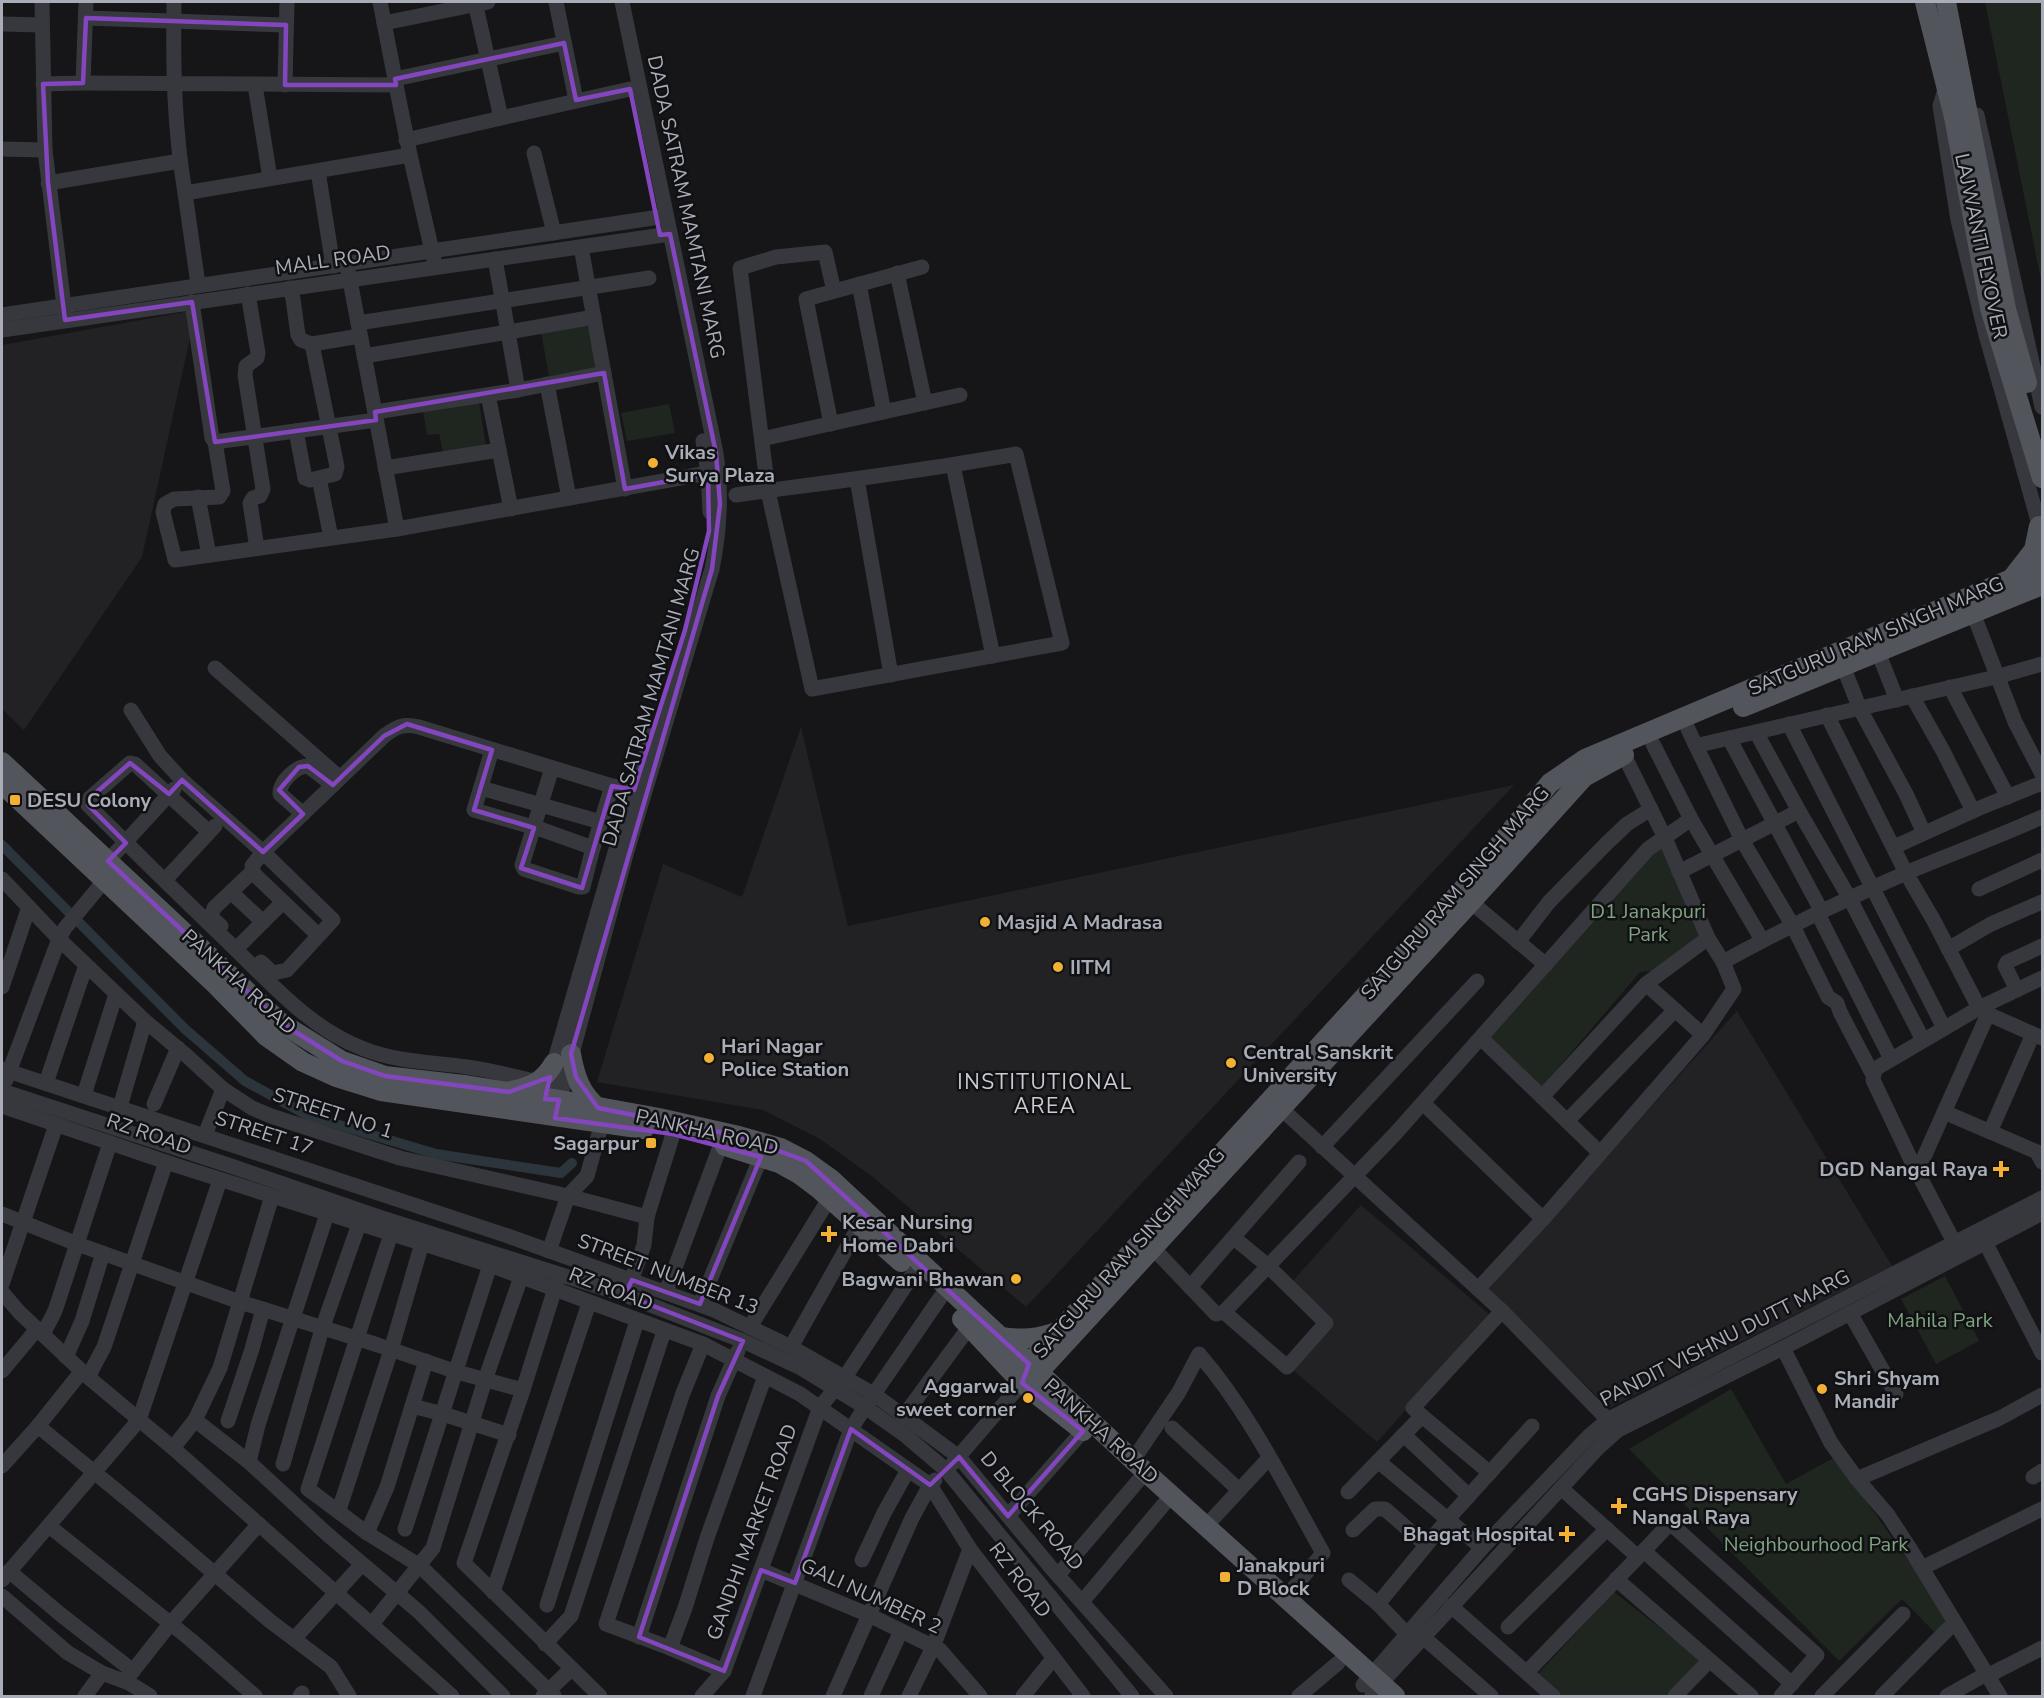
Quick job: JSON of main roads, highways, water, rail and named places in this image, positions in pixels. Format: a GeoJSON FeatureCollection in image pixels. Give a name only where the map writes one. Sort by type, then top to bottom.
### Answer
{"type":"FeatureCollection","features":[{"type":"Feature","properties":{"kind":"main road"},"geometry":{"type":"LineString","coordinates":[[1925,2],[1953,82],[1961,118]]}},
{"type":"Feature","properties":{"kind":"main road"},"geometry":{"type":"LineString","coordinates":[[1946,2],[1953,82]]}},
{"type":"Feature","properties":{"kind":"main road","name":"LAJWANTI FLYOVER"},"geometry":{"type":"LineString","coordinates":[[1961,118],[2006,309],[2043,437]]}},
{"type":"Feature","properties":{"kind":"main road","name":"LAJWANTI FLYOVER"},"geometry":{"type":"LineString","coordinates":[[1961,118],[1990,308],[2043,478]]}},
{"type":"Feature","properties":{"kind":"main road"},"geometry":{"type":"LineString","coordinates":[[2041,530],[2034,550],[2014,587],[2043,603]]}},
{"type":"Feature","properties":{"kind":"main road","name":"SATGURU RAM SINGH MARG"},"geometry":{"type":"LineString","coordinates":[[1030,1373],[1059,1331],[1471,902],[1584,777],[1624,755],[1653,744],[1692,736],[1843,666],[1972,613],[2043,567]]}},
{"type":"Feature","properties":{"kind":"main road","name":"SATGURU RAM SINGH MARG"},"geometry":{"type":"LineString","coordinates":[[1030,1373],[1058,1352],[1153,1248],[1550,783],[1585,759],[2014,587],[2043,585]]}},
{"type":"Feature","properties":{"kind":"main road","name":"PANKHA ROAD"},"geometry":{"type":"LineString","coordinates":[[2,762],[281,1023],[342,1061],[385,1076],[464,1084],[508,1092],[721,1144],[779,1163],[798,1174],[970,1326],[1030,1373],[1055,1388],[1286,1598],[1376,1688]]}},
{"type":"Feature","properties":{"kind":"main road","name":"PANKHA ROAD"},"geometry":{"type":"LineString","coordinates":[[2,784],[216,985],[266,1036],[303,1062],[336,1077],[381,1091],[548,1103]]}},
{"type":"Feature","properties":{"kind":"main road"},"geometry":{"type":"LineString","coordinates":[[548,1103],[547,1075],[562,1059],[600,1116]]}},
{"type":"Feature","properties":{"kind":"main road","name":"PANKHA ROAD"},"geometry":{"type":"LineString","coordinates":[[600,1116],[659,1118],[781,1148],[806,1161],[838,1185],[1000,1337],[1083,1431],[1338,1663],[1376,1688]]}},
{"type":"Feature","properties":{"kind":"main road"},"geometry":{"type":"LineString","coordinates":[[1000,1337],[1023,1341],[1059,1331]]}},
{"type":"Feature","properties":{"kind":"main road"},"geometry":{"type":"LineString","coordinates":[[1055,1388],[1052,1373],[1058,1352]]}},
{"type":"Feature","properties":{"kind":"waterway"},"geometry":{"type":"LineString","coordinates":[[2,845],[185,1029],[245,1081],[309,1116],[436,1154],[561,1173],[572,1163]]}},
{"type":"Feature","properties":{"kind":"place","name":"Vikas Surya Plaza"},"geometry":{"type":"Point","coordinates":[653,463]}},
{"type":"Feature","properties":{"kind":"place","name":"DESU Colony"},"geometry":{"type":"Point","coordinates":[15,800]}},
{"type":"Feature","properties":{"kind":"place","name":"Masjid A Madrasa"},"geometry":{"type":"Point","coordinates":[985,922]}},
{"type":"Feature","properties":{"kind":"place","name":"IITM"},"geometry":{"type":"Point","coordinates":[1058,967]}},
{"type":"Feature","properties":{"kind":"place","name":"Hari Nagar Police Station"},"geometry":{"type":"Point","coordinates":[709,1058]}},
{"type":"Feature","properties":{"kind":"place","name":"Central Sanskrit University"},"geometry":{"type":"Point","coordinates":[1231,1063]}},
{"type":"Feature","properties":{"kind":"place","name":"Sagarpur"},"geometry":{"type":"Point","coordinates":[651,1143]}},
{"type":"Feature","properties":{"kind":"place","name":"DGD Nangal Raya"},"geometry":{"type":"Point","coordinates":[2001,1169]}},
{"type":"Feature","properties":{"kind":"place","name":"Kesar Nursing Home Dabri"},"geometry":{"type":"Point","coordinates":[829,1234]}},
{"type":"Feature","properties":{"kind":"place","name":"Bagwani Bhawan"},"geometry":{"type":"Point","coordinates":[1016,1279]}},
{"type":"Feature","properties":{"kind":"place","name":"Shri Shyam Mandir"},"geometry":{"type":"Point","coordinates":[1822,1389]}},
{"type":"Feature","properties":{"kind":"place","name":"Aggarwal sweet corner"},"geometry":{"type":"Point","coordinates":[1028,1398]}},
{"type":"Feature","properties":{"kind":"place","name":"CGHS Dispensary Nangal Raya"},"geometry":{"type":"Point","coordinates":[1619,1506]}},
{"type":"Feature","properties":{"kind":"place","name":"Bhagat Hospital"},"geometry":{"type":"Point","coordinates":[1567,1534]}},
{"type":"Feature","properties":{"kind":"place","name":"Janakpuri D Block"},"geometry":{"type":"Point","coordinates":[1225,1577]}},
{"type":"Feature","properties":{"kind":"district","name":"INSTITUTIONAL AREA"},"geometry":{"type":"Point","coordinates":[1045,1094]}},
{"type":"Feature","properties":{"kind":"park label","name":"D1 Janakpuri Park"},"geometry":{"type":"Point","coordinates":[1648,922]}},
{"type":"Feature","properties":{"kind":"park label","name":"Mahila Park"},"geometry":{"type":"Point","coordinates":[1940,1320]}},
{"type":"Feature","properties":{"kind":"park label","name":"Neighbourhood Park"},"geometry":{"type":"Point","coordinates":[1816,1544]}}]}
